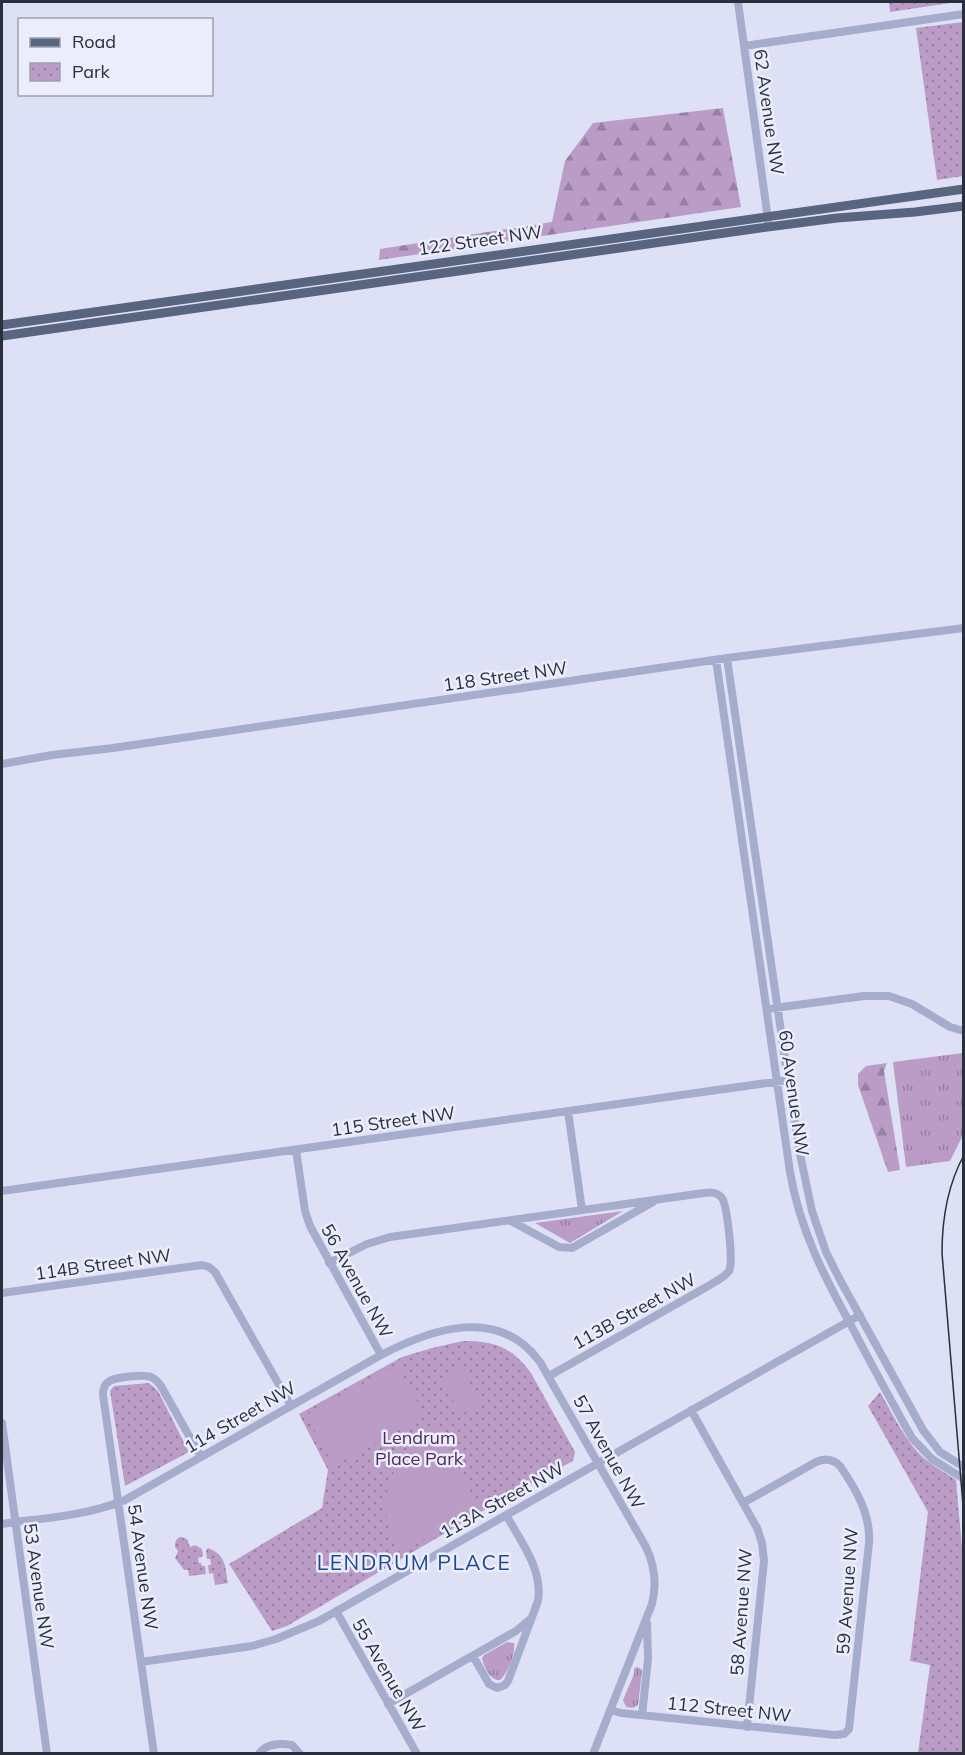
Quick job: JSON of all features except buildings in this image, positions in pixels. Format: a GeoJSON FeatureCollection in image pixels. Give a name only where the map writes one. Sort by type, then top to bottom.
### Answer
{"type":"FeatureCollection","features":[{"type":"Feature","properties":{"kind":"main road","name":"122 Street NW"},"geometry":{"type":"LineString","coordinates":[[2,325],[963,189]]}},
{"type":"Feature","properties":{"kind":"main road","name":"122 Street NW"},"geometry":{"type":"LineString","coordinates":[[2,336],[769,227],[963,205]]}},
{"type":"Feature","properties":{"kind":"street","name":"62 Avenue NW"},"geometry":{"type":"LineString","coordinates":[[738,2],[769,227]]}},
{"type":"Feature","properties":{"kind":"street"},"geometry":{"type":"LineString","coordinates":[[744,46],[963,14]]}},
{"type":"Feature","properties":{"kind":"street","name":"118 Street NW"},"geometry":{"type":"LineString","coordinates":[[2,764],[52,754],[112,748],[727,658],[963,628]]}},
{"type":"Feature","properties":{"kind":"street","name":"60 Avenue NW"},"geometry":{"type":"LineString","coordinates":[[727,658],[788,1080],[812,1211],[826,1252],[923,1430],[940,1452],[963,1467]]}},
{"type":"Feature","properties":{"kind":"street","name":"60 Avenue NW"},"geometry":{"type":"LineString","coordinates":[[716,660],[790,1172],[798,1211],[816,1259],[912,1438],[932,1460],[963,1479]]}},
{"type":"Feature","properties":{"kind":"street"},"geometry":{"type":"LineString","coordinates":[[767,1009],[864,996],[889,996],[916,1006],[944,1023],[963,1031]]}},
{"type":"Feature","properties":{"kind":"street","name":"115 Street NW"},"geometry":{"type":"LineString","coordinates":[[2,1191],[788,1080]]}},
{"type":"Feature","properties":{"kind":"street"},"geometry":{"type":"LineString","coordinates":[[568,1110],[582,1210]]}},
{"type":"Feature","properties":{"kind":"street","name":"56 Avenue NW"},"geometry":{"type":"LineString","coordinates":[[296,1150],[307,1220],[381,1355]]}},
{"type":"Feature","properties":{"kind":"street","name":"113B Street NW"},"geometry":{"type":"LineString","coordinates":[[549,1376],[710,1285],[724,1276],[731,1268],[725,1208],[719,1195],[711,1192],[656,1199]]}},
{"type":"Feature","properties":{"kind":"street"},"geometry":{"type":"LineString","coordinates":[[329,1263],[367,1244],[390,1238],[656,1199]]}},
{"type":"Feature","properties":{"kind":"street"},"geometry":{"type":"LineString","coordinates":[[511,1221],[559,1246],[572,1248],[656,1199]]}},
{"type":"Feature","properties":{"kind":"street","name":"114B Street NW"},"geometry":{"type":"LineString","coordinates":[[2,1293],[202,1265],[209,1267],[215,1272],[291,1406]]}},
{"type":"Feature","properties":{"kind":"street","name":"113A Street NW"},"geometry":{"type":"LineString","coordinates":[[141,1662],[260,1644],[304,1627],[860,1315]]}},
{"type":"Feature","properties":{"kind":"street","name":"114 Street NW"},"geometry":{"type":"LineString","coordinates":[[2,1524],[80,1513],[118,1502],[409,1341],[464,1327],[490,1328]]}},
{"type":"Feature","properties":{"kind":"street","name":"57 Avenue NW"},"geometry":{"type":"LineString","coordinates":[[490,1328],[508,1334],[534,1353],[646,1547],[652,1562],[655,1587],[652,1604],[593,1754]]}},
{"type":"Feature","properties":{"kind":"street","name":"54 Avenue NW"},"geometry":{"type":"LineString","coordinates":[[154,1754],[103,1395],[105,1385],[113,1379],[141,1375],[152,1377],[161,1386],[201,1457]]}},
{"type":"Feature","properties":{"kind":"street","name":"58 Avenue NW"},"geometry":{"type":"LineString","coordinates":[[691,1410],[760,1536],[764,1561],[747,1726]]}},
{"type":"Feature","properties":{"kind":"street","name":"53 Avenue NW"},"geometry":{"type":"LineString","coordinates":[[2,1423],[47,1754]]}},
{"type":"Feature","properties":{"kind":"street","name":"59 Avenue NW"},"geometry":{"type":"LineString","coordinates":[[742,1503],[816,1461],[831,1460],[842,1469],[862,1504],[870,1530],[870,1544],[850,1725],[844,1734]]}},
{"type":"Feature","properties":{"kind":"street"},"geometry":{"type":"LineString","coordinates":[[473,1656],[492,1686],[497,1688],[504,1685],[508,1681],[538,1601],[540,1589],[536,1570],[506,1515]]}},
{"type":"Feature","properties":{"kind":"street","name":"55 Avenue NW"},"geometry":{"type":"LineString","coordinates":[[336,1611],[417,1754]]}},
{"type":"Feature","properties":{"kind":"street"},"geometry":{"type":"LineString","coordinates":[[388,1704],[516,1631],[532,1617]]}},
{"type":"Feature","properties":{"kind":"street","name":"57 Avenue NW"},"geometry":{"type":"LineString","coordinates":[[642,1715],[648,1659],[647,1618]]}},
{"type":"Feature","properties":{"kind":"street","name":"112 Street NW"},"geometry":{"type":"LineString","coordinates":[[610,1710],[747,1726],[844,1734]]}},
{"type":"Feature","properties":{"kind":"street"},"geometry":{"type":"LineString","coordinates":[[260,1754],[261,1750],[268,1746],[284,1744],[292,1745],[300,1754]]}},
{"type":"Feature","properties":{"kind":"green space"},"geometry":{"type":"Polygon","coordinates":[[[889,2],[957,2],[890,12],[889,2]]]}},
{"type":"Feature","properties":{"kind":"green space"},"geometry":{"type":"Polygon","coordinates":[[[963,22],[963,176],[937,180],[916,28],[963,22]]]}},
{"type":"Feature","properties":{"kind":"green space"},"geometry":{"type":"Polygon","coordinates":[[[723,108],[741,207],[379,260],[380,249],[552,222],[565,161],[593,123],[723,108]]]}},
{"type":"Feature","properties":{"kind":"green space"},"geometry":{"type":"Polygon","coordinates":[[[963,1053],[963,1135],[950,1161],[906,1167],[893,1062],[963,1053]]]}},
{"type":"Feature","properties":{"kind":"green space"},"geometry":{"type":"Polygon","coordinates":[[[887,1063],[884,1071],[900,1170],[888,1172],[858,1085],[858,1074],[866,1066],[887,1063]]]}},
{"type":"Feature","properties":{"kind":"green space"},"geometry":{"type":"Polygon","coordinates":[[[623,1211],[570,1243],[535,1223],[623,1211]]]}},
{"type":"Feature","properties":{"kind":"green space","name":"Lendrum Place Park"},"geometry":{"type":"Polygon","coordinates":[[[463,1341],[484,1342],[502,1347],[524,1364],[575,1452],[573,1461],[510,1495],[287,1626],[272,1631],[229,1564],[322,1508],[328,1470],[299,1414],[402,1357],[463,1341]]]}},
{"type":"Feature","properties":{"kind":"green space"},"geometry":{"type":"Polygon","coordinates":[[[397,1365],[425,1416],[334,1466],[306,1415],[397,1365]]]}},
{"type":"Feature","properties":{"kind":"green space"},"geometry":{"type":"Polygon","coordinates":[[[461,1367],[481,1403],[461,1415],[440,1379],[461,1367]]]}},
{"type":"Feature","properties":{"kind":"green space"},"geometry":{"type":"Polygon","coordinates":[[[149,1383],[158,1391],[189,1452],[125,1486],[110,1391],[114,1386],[149,1383]]]}},
{"type":"Feature","properties":{"kind":"green space"},"geometry":{"type":"Polygon","coordinates":[[[880,1392],[901,1429],[919,1454],[956,1480],[964,1570],[963,1753],[918,1753],[930,1665],[910,1661],[928,1512],[868,1406],[880,1392]]]}},
{"type":"Feature","properties":{"kind":"green space"},"geometry":{"type":"Polygon","coordinates":[[[435,1427],[479,1507],[478,1513],[397,1552],[390,1533],[387,1514],[390,1482],[396,1467],[406,1453],[435,1427]]]}},
{"type":"Feature","properties":{"kind":"green space"},"geometry":{"type":"Polygon","coordinates":[[[181,1537],[187,1539],[190,1547],[195,1545],[202,1549],[203,1556],[198,1558],[199,1563],[205,1566],[206,1574],[189,1576],[188,1570],[184,1570],[175,1558],[178,1551],[175,1547],[176,1542],[181,1537]]]}},
{"type":"Feature","properties":{"kind":"green space"},"geometry":{"type":"Polygon","coordinates":[[[208,1548],[221,1558],[228,1583],[215,1585],[213,1573],[209,1574],[208,1565],[211,1565],[210,1559],[207,1559],[208,1548]]]}},
{"type":"Feature","properties":{"kind":"green space"},"geometry":{"type":"Polygon","coordinates":[[[507,1642],[514,1643],[512,1658],[503,1677],[496,1680],[488,1673],[482,1658],[507,1642]]]}},
{"type":"Feature","properties":{"kind":"green space"},"geometry":{"type":"Polygon","coordinates":[[[637,1667],[642,1671],[638,1705],[633,1708],[626,1707],[623,1700],[634,1669],[637,1667]]]}},
{"type":"Feature","properties":{"kind":"tram line"},"geometry":{"type":"LineString","coordinates":[[964,1155],[953,1179],[947,1203],[942,1253],[964,1517]]}},
{"type":"Feature","properties":{"kind":"district","name":"LENDRUM PLACE"},"geometry":{"type":"Point","coordinates":[414,1562]}}]}
